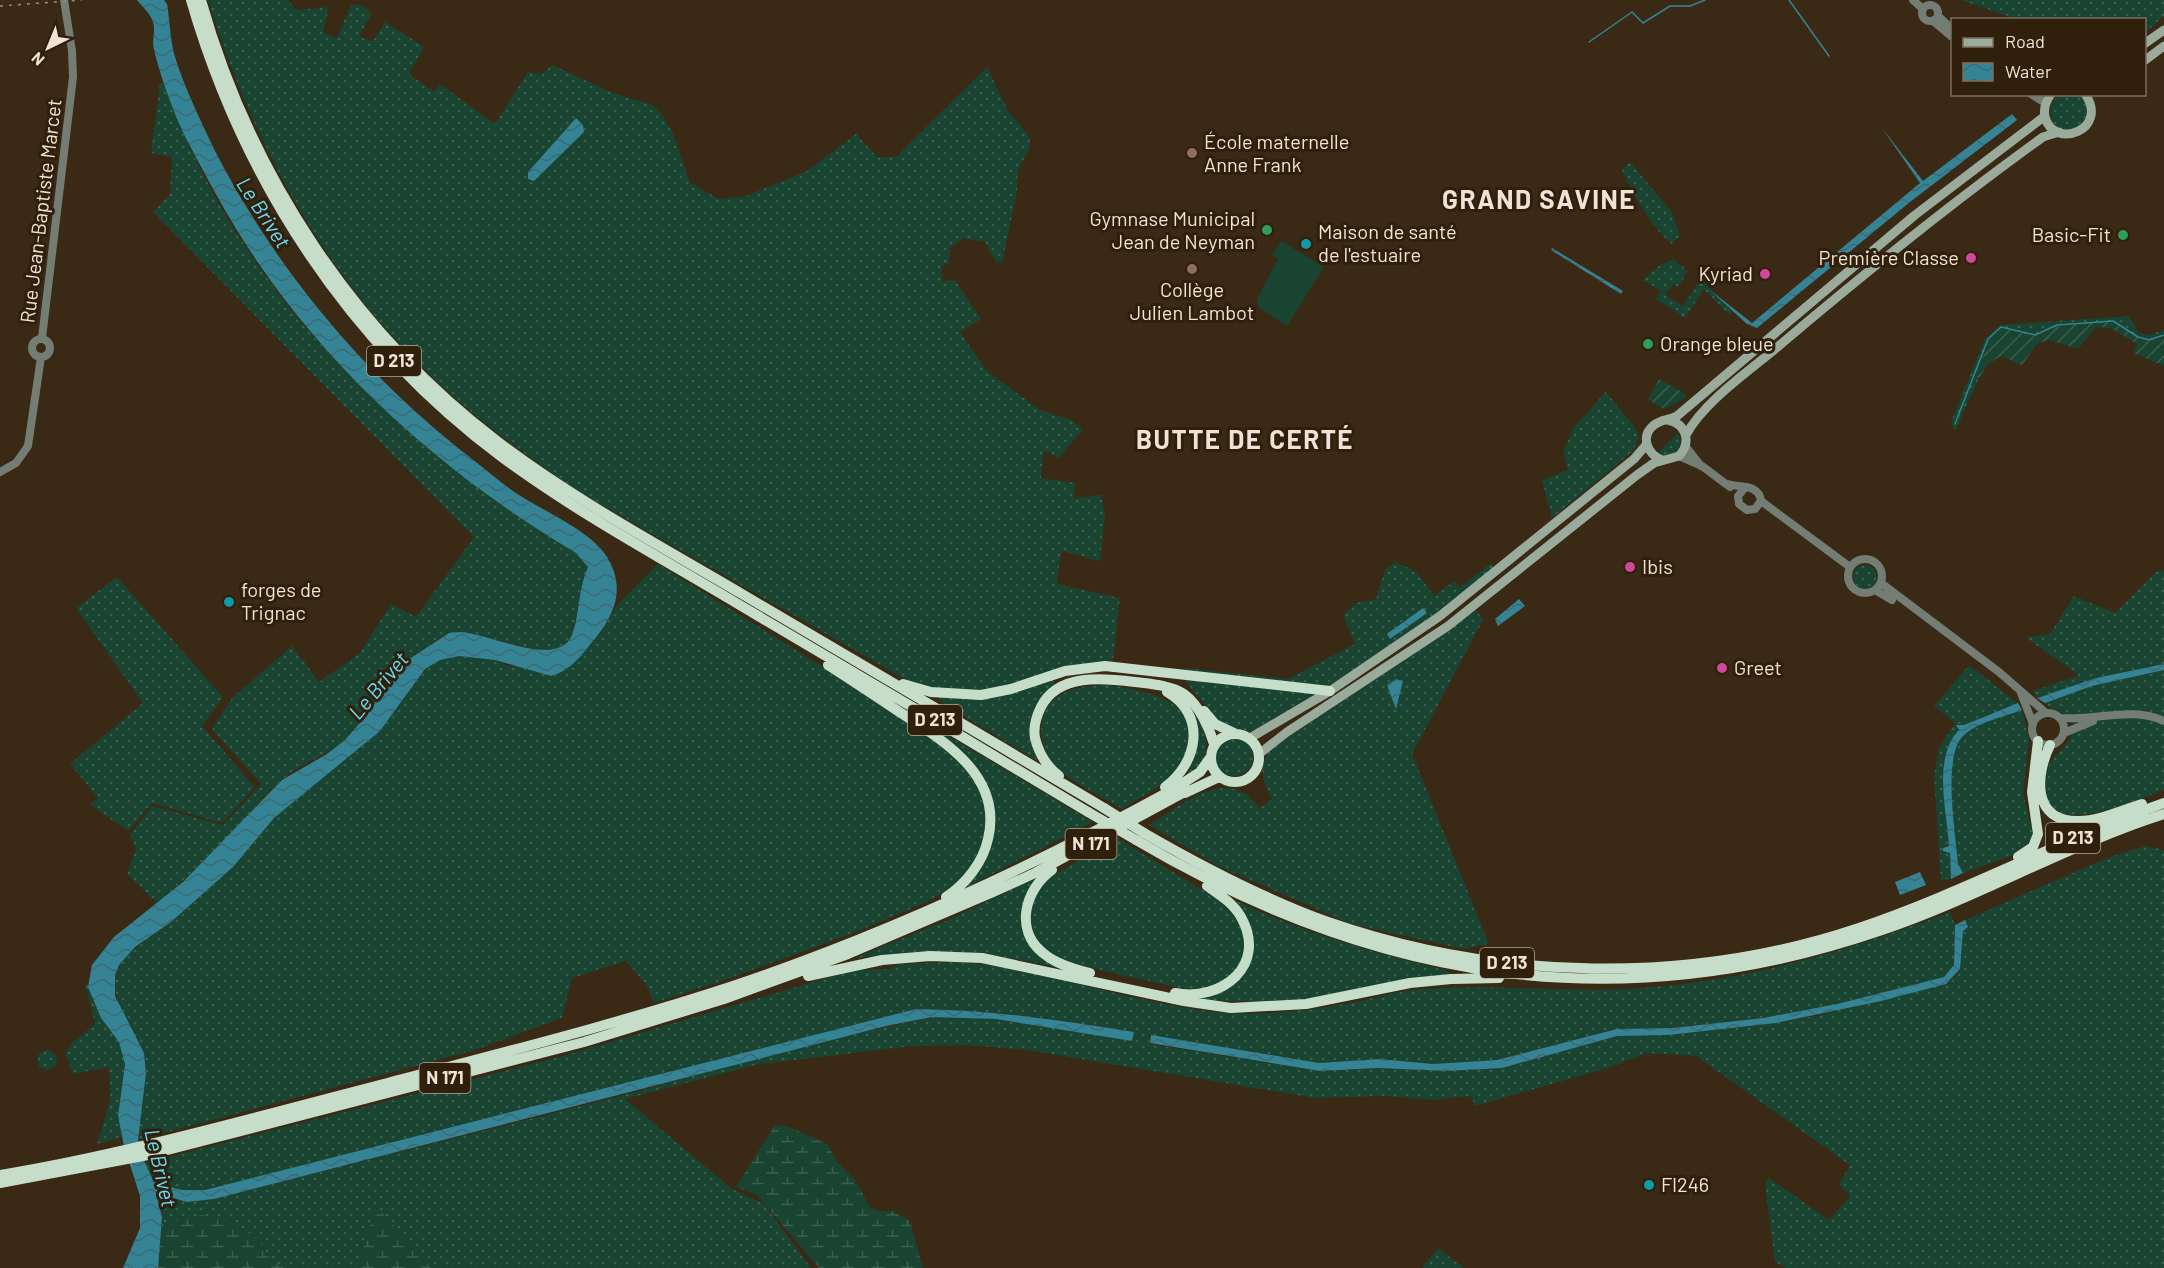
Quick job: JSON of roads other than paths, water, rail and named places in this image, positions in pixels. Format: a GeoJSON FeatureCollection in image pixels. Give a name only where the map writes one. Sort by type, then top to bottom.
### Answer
{"type":"FeatureCollection","features":[{"type":"Feature","properties":{"kind":"highway","name":"D 213"},"geometry":{"type":"LineString","coordinates":[[191,0],[249,130],[296,218],[352,298],[424,378],[481,429],[551,479],[870,670],[1090,807]]}},
{"type":"Feature","properties":{"kind":"highway","name":"D 213"},"geometry":{"type":"LineString","coordinates":[[201,0],[206,35],[238,131],[280,211],[350,311],[405,372],[462,426],[523,472],[585,512],[781,629],[1090,807],[1104,808],[1192,872],[1273,911],[1357,942],[1441,963],[1506,973],[1556,977],[1628,978],[1694,973],[1747,966],[1836,946],[1915,918],[2079,846],[2164,813]]}},
{"type":"Feature","properties":{"kind":"highway"},"geometry":{"type":"LineString","coordinates":[[781,629],[787,638],[944,741],[977,775],[990,812],[990,832],[985,850],[977,866],[962,885],[948,896],[931,904],[924,911]]}},
{"type":"Feature","properties":{"kind":"highway"},"geometry":{"type":"LineString","coordinates":[[870,670],[879,670],[910,687],[931,692],[981,694],[1011,689],[1077,669],[1105,666],[1330,691]]}},
{"type":"Feature","properties":{"kind":"highway"},"geometry":{"type":"LineString","coordinates":[[1143,670],[1176,683],[1215,724],[1250,738],[1259,754],[1256,770],[1247,779],[1233,782],[1219,777],[1210,758],[1214,744],[1224,736],[1237,733]]}},
{"type":"Feature","properties":{"kind":"highway"},"geometry":{"type":"LineString","coordinates":[[1140,836],[1090,807],[1084,791],[1054,772],[1039,753],[1034,726],[1043,703],[1058,689],[1079,681],[1114,680],[1157,685],[1186,696],[1201,716],[1214,744]]}},
{"type":"Feature","properties":{"kind":"highway"},"geometry":{"type":"LineString","coordinates":[[1130,812],[1178,777],[1193,751],[1194,734],[1187,711],[1179,701],[1157,685]]}},
{"type":"Feature","properties":{"kind":"highway"},"geometry":{"type":"LineString","coordinates":[[1983,878],[1990,870],[2026,853],[2036,840],[2032,792],[2038,741]]}},
{"type":"Feature","properties":{"kind":"highway"},"geometry":{"type":"LineString","coordinates":[[2050,745],[2041,771],[2040,794],[2049,810],[2057,817],[2081,821],[2164,798]]}},
{"type":"Feature","properties":{"kind":"highway","name":"N 171"},"geometry":{"type":"LineString","coordinates":[[145,1150],[643,1014],[797,963],[924,911],[1041,857],[1130,812],[1196,775],[1210,758]]}},
{"type":"Feature","properties":{"kind":"highway","name":"N 171"},"geometry":{"type":"LineString","coordinates":[[0,1183],[117,1157],[596,1038],[698,1008],[783,979],[868,946],[1009,885],[1188,790],[1219,777]]}},
{"type":"Feature","properties":{"kind":"highway"},"geometry":{"type":"LineString","coordinates":[[1188,790],[1148,818],[1042,877],[1026,904],[1030,936],[1044,955],[1070,968],[1183,994],[1199,995],[1218,991],[1230,982],[1245,961],[1248,934],[1233,906],[1199,881],[1192,872]]}},
{"type":"Feature","properties":{"kind":"highway","name":"D 213"},"geometry":{"type":"LineString","coordinates":[[1140,836],[1253,891],[1328,922],[1388,940],[1449,954],[1555,967],[1623,968],[1677,965],[1780,950],[1860,928],[1983,878],[2091,830],[2164,803]]}},
{"type":"Feature","properties":{"kind":"highway"},"geometry":{"type":"LineString","coordinates":[[783,979],[793,980],[882,960],[957,957],[1004,962],[1184,1001],[1231,1008],[1306,1004],[1410,983],[1451,979],[1537,981],[1556,977]]}},
{"type":"Feature","properties":{"kind":"highway","name":"N 171"},"geometry":{"type":"LineString","coordinates":[[0,1174],[117,1157]]}},
{"type":"Feature","properties":{"kind":"main road"},"geometry":{"type":"LineString","coordinates":[[2146,43],[2164,30]]}},
{"type":"Feature","properties":{"kind":"main road"},"geometry":{"type":"LineString","coordinates":[[2146,60],[2164,46]]}},
{"type":"Feature","properties":{"kind":"main road"},"geometry":{"type":"LineString","coordinates":[[2050,96],[2045,104],[2045,116],[2049,124],[2059,132]]}},
{"type":"Feature","properties":{"kind":"main road"},"geometry":{"type":"LineString","coordinates":[[1259,754],[1287,732],[1448,626],[1637,475],[1662,460],[1679,456],[1686,447],[1686,435],[1693,422],[1729,389],[1924,226],[2043,137],[2059,132],[2070,134],[2084,128],[2091,115],[2088,98]]}},
{"type":"Feature","properties":{"kind":"main road"},"geometry":{"type":"LineString","coordinates":[[1250,738],[1330,691],[1446,611],[1635,458],[1647,444],[1650,429],[1658,422],[1677,416],[1915,216],[2045,116]]}},
{"type":"Feature","properties":{"kind":"main road"},"geometry":{"type":"LineString","coordinates":[[1668,420],[1680,425],[1686,435]]}},
{"type":"Feature","properties":{"kind":"main road"},"geometry":{"type":"LineString","coordinates":[[1647,444],[1651,454],[1662,460]]}},
{"type":"Feature","properties":{"kind":"street","name":"Rue Jean-Baptiste Marcet"},"geometry":{"type":"LineString","coordinates":[[42,338],[73,77],[72,51],[64,0]]}},
{"type":"Feature","properties":{"kind":"street"},"geometry":{"type":"LineString","coordinates":[[1913,0],[1923,9],[1925,20],[1936,19],[1951,28]]}},
{"type":"Feature","properties":{"kind":"street"},"geometry":{"type":"LineString","coordinates":[[1923,9],[1928,5],[1935,7],[1936,19],[1951,35]]}},
{"type":"Feature","properties":{"kind":"street"},"geometry":{"type":"LineString","coordinates":[[2034,96],[2045,104]]}},
{"type":"Feature","properties":{"kind":"street","name":"Rue Jean-Baptiste Marcet"},"geometry":{"type":"LineString","coordinates":[[42,338],[48,341],[51,349],[46,356],[40,357],[34,354],[32,348],[35,341],[42,338]]}},
{"type":"Feature","properties":{"kind":"street","name":"Rue Jean-Baptiste Marcet"},"geometry":{"type":"LineString","coordinates":[[0,472],[16,463],[28,446],[40,357]]}},
{"type":"Feature","properties":{"kind":"street"},"geometry":{"type":"LineString","coordinates":[[1686,447],[1702,466]]}},
{"type":"Feature","properties":{"kind":"street"},"geometry":{"type":"LineString","coordinates":[[1679,456],[1702,466],[1741,493],[1756,489],[1759,504],[1784,519],[1850,567]]}},
{"type":"Feature","properties":{"kind":"street"},"geometry":{"type":"LineString","coordinates":[[1741,493],[1739,504],[1744,509],[1750,511],[1759,504]]}},
{"type":"Feature","properties":{"kind":"street"},"geometry":{"type":"LineString","coordinates":[[1859,560],[1873,561],[1881,570],[1878,587],[1864,594],[1852,587],[1848,574],[1850,567],[1859,560]]}},
{"type":"Feature","properties":{"kind":"street"},"geometry":{"type":"LineString","coordinates":[[1878,587],[2006,679],[2046,712],[2060,718],[2136,713],[2164,721]]}},
{"type":"Feature","properties":{"kind":"street"},"geometry":{"type":"LineString","coordinates":[[2020,692],[2033,724],[2033,733],[2038,741],[2050,745],[2059,741],[2064,733],[2102,717]]}},
{"type":"Feature","properties":{"kind":"street"},"geometry":{"type":"LineString","coordinates":[[2033,724],[2038,716],[2046,712]]}},
{"type":"Feature","properties":{"kind":"street"},"geometry":{"type":"LineString","coordinates":[[2060,718],[2064,733]]}},
{"type":"Feature","properties":{"kind":"water"},"geometry":{"type":"Polygon","coordinates":[[[137,0],[164,0],[167,4],[175,57],[214,149],[265,237],[326,318],[395,393],[433,427],[507,487],[579,530],[600,548],[613,570],[617,593],[610,615],[597,636],[577,660],[557,674],[551,676],[495,660],[459,656],[440,660],[425,669],[380,731],[274,818],[233,867],[171,922],[135,947],[119,965],[115,975],[115,996],[144,1053],[146,1073],[138,1140],[152,1178],[163,1185],[182,1190],[205,1190],[916,1009],[1025,1016],[1080,1023],[1134,1032],[1132,1041],[996,1019],[932,1017],[886,1026],[214,1199],[187,1202],[156,1193],[162,1217],[158,1268],[123,1268],[140,1228],[140,1196],[124,1146],[118,1116],[125,1064],[119,1042],[101,1018],[88,987],[92,965],[114,937],[183,882],[282,780],[327,754],[345,740],[366,716],[403,663],[449,633],[471,634],[537,649],[552,649],[564,645],[575,627],[582,584],[588,567],[576,553],[486,494],[443,461],[362,388],[325,349],[291,307],[240,234],[183,133],[156,59],[153,22],[137,0]]]}},
{"type":"Feature","properties":{"kind":"water"},"geometry":{"type":"Polygon","coordinates":[[[2012,114],[2017,120],[1910,202],[1757,328],[1747,324],[1710,290],[1752,323],[1920,183],[1882,128],[1923,181],[2012,114]]]}},
{"type":"Feature","properties":{"kind":"water"},"geometry":{"type":"Polygon","coordinates":[[[576,118],[583,125],[584,132],[534,181],[528,179],[528,172],[576,118]]]}},
{"type":"Feature","properties":{"kind":"water"},"geometry":{"type":"Polygon","coordinates":[[[1552,248],[1623,291],[1621,294],[1551,250],[1552,248]]]}},
{"type":"Feature","properties":{"kind":"water"},"geometry":{"type":"Polygon","coordinates":[[[1519,599],[1525,606],[1498,626],[1495,619],[1519,599]]]}},
{"type":"Feature","properties":{"kind":"water"},"geometry":{"type":"Polygon","coordinates":[[[1423,608],[1427,613],[1390,639],[1387,634],[1423,608]]]}},
{"type":"Feature","properties":{"kind":"water"},"geometry":{"type":"Polygon","coordinates":[[[2164,664],[2164,670],[2092,686],[2045,703],[2037,698],[2096,678],[2164,664]]]}},
{"type":"Feature","properties":{"kind":"water"},"geometry":{"type":"Polygon","coordinates":[[[1396,679],[1403,681],[1396,709],[1387,685],[1396,679]]]}},
{"type":"Feature","properties":{"kind":"water"},"geometry":{"type":"Polygon","coordinates":[[[2018,703],[2022,710],[1976,727],[1963,736],[1957,746],[1953,761],[1952,797],[1958,864],[1963,873],[1951,879],[1950,853],[1943,851],[1943,848],[1949,846],[1943,770],[1951,742],[1959,730],[1956,725],[1964,725],[2018,703]]]}},
{"type":"Feature","properties":{"kind":"water"},"geometry":{"type":"Polygon","coordinates":[[[1920,872],[1926,885],[1900,895],[1895,882],[1920,872]]]}},
{"type":"Feature","properties":{"kind":"water"},"geometry":{"type":"Polygon","coordinates":[[[1965,920],[1968,927],[1963,931],[1960,969],[1946,984],[1881,1001],[1776,1023],[1668,1035],[1617,1036],[1502,1068],[1447,1071],[1377,1068],[1320,1071],[1150,1043],[1151,1035],[1319,1063],[1379,1059],[1433,1064],[1497,1060],[1617,1029],[1673,1028],[1763,1018],[1837,1004],[1944,977],[1954,965],[1955,925],[1965,920]]]}},
{"type":"Feature","properties":{"kind":"waterway"},"geometry":{"type":"LineString","coordinates":[[1589,42],[1632,12],[1643,23],[1670,6],[1690,6],[1705,0]]}},
{"type":"Feature","properties":{"kind":"waterway"},"geometry":{"type":"LineString","coordinates":[[1789,0],[1829,56]]}},
{"type":"Feature","properties":{"kind":"waterway"},"geometry":{"type":"LineString","coordinates":[[1955,424],[1988,339],[2001,327],[2035,335],[2057,325],[2113,321],[2138,337],[2149,340],[2164,335]]}},
{"type":"Feature","properties":{"kind":"railway"},"geometry":{"type":"LineString","coordinates":[[0,6],[82,0]]}},
{"type":"Feature","properties":{"kind":"place","name":"École maternelle Anne Frank"},"geometry":{"type":"Point","coordinates":[1192,153]}},
{"type":"Feature","properties":{"kind":"place","name":"Gymnase Municipal Jean de Neyman"},"geometry":{"type":"Point","coordinates":[1267,230]}},
{"type":"Feature","properties":{"kind":"place","name":"Basic-Fit"},"geometry":{"type":"Point","coordinates":[2123,235]}},
{"type":"Feature","properties":{"kind":"place","name":"Maison de santé de l'estuaire"},"geometry":{"type":"Point","coordinates":[1306,244]}},
{"type":"Feature","properties":{"kind":"place","name":"Première Classe"},"geometry":{"type":"Point","coordinates":[1971,258]}},
{"type":"Feature","properties":{"kind":"place","name":"Collège Julien Lambot"},"geometry":{"type":"Point","coordinates":[1192,269]}},
{"type":"Feature","properties":{"kind":"place","name":"Kyriad"},"geometry":{"type":"Point","coordinates":[1765,274]}},
{"type":"Feature","properties":{"kind":"place","name":"Orange bleue"},"geometry":{"type":"Point","coordinates":[1648,344]}},
{"type":"Feature","properties":{"kind":"place","name":"Ibis"},"geometry":{"type":"Point","coordinates":[1630,567]}},
{"type":"Feature","properties":{"kind":"place","name":"forges de Trignac"},"geometry":{"type":"Point","coordinates":[229,602]}},
{"type":"Feature","properties":{"kind":"place","name":"Greet"},"geometry":{"type":"Point","coordinates":[1722,668]}},
{"type":"Feature","properties":{"kind":"place","name":"Fl246"},"geometry":{"type":"Point","coordinates":[1649,1185]}},
{"type":"Feature","properties":{"kind":"district","name":"GRAND SAVINE"},"geometry":{"type":"Point","coordinates":[1539,200]}},
{"type":"Feature","properties":{"kind":"district","name":"BUTTE DE CERTÉ"},"geometry":{"type":"Point","coordinates":[1245,440]}},
{"type":"Feature","properties":{"kind":"water label","name":"Le Brivet"},"geometry":{"type":"Point","coordinates":[263,213]}},
{"type":"Feature","properties":{"kind":"water label","name":"Le Brivet"},"geometry":{"type":"Point","coordinates":[379,686]}},
{"type":"Feature","properties":{"kind":"water label","name":"Le Brivet"},"geometry":{"type":"Point","coordinates":[160,1168]}}]}
